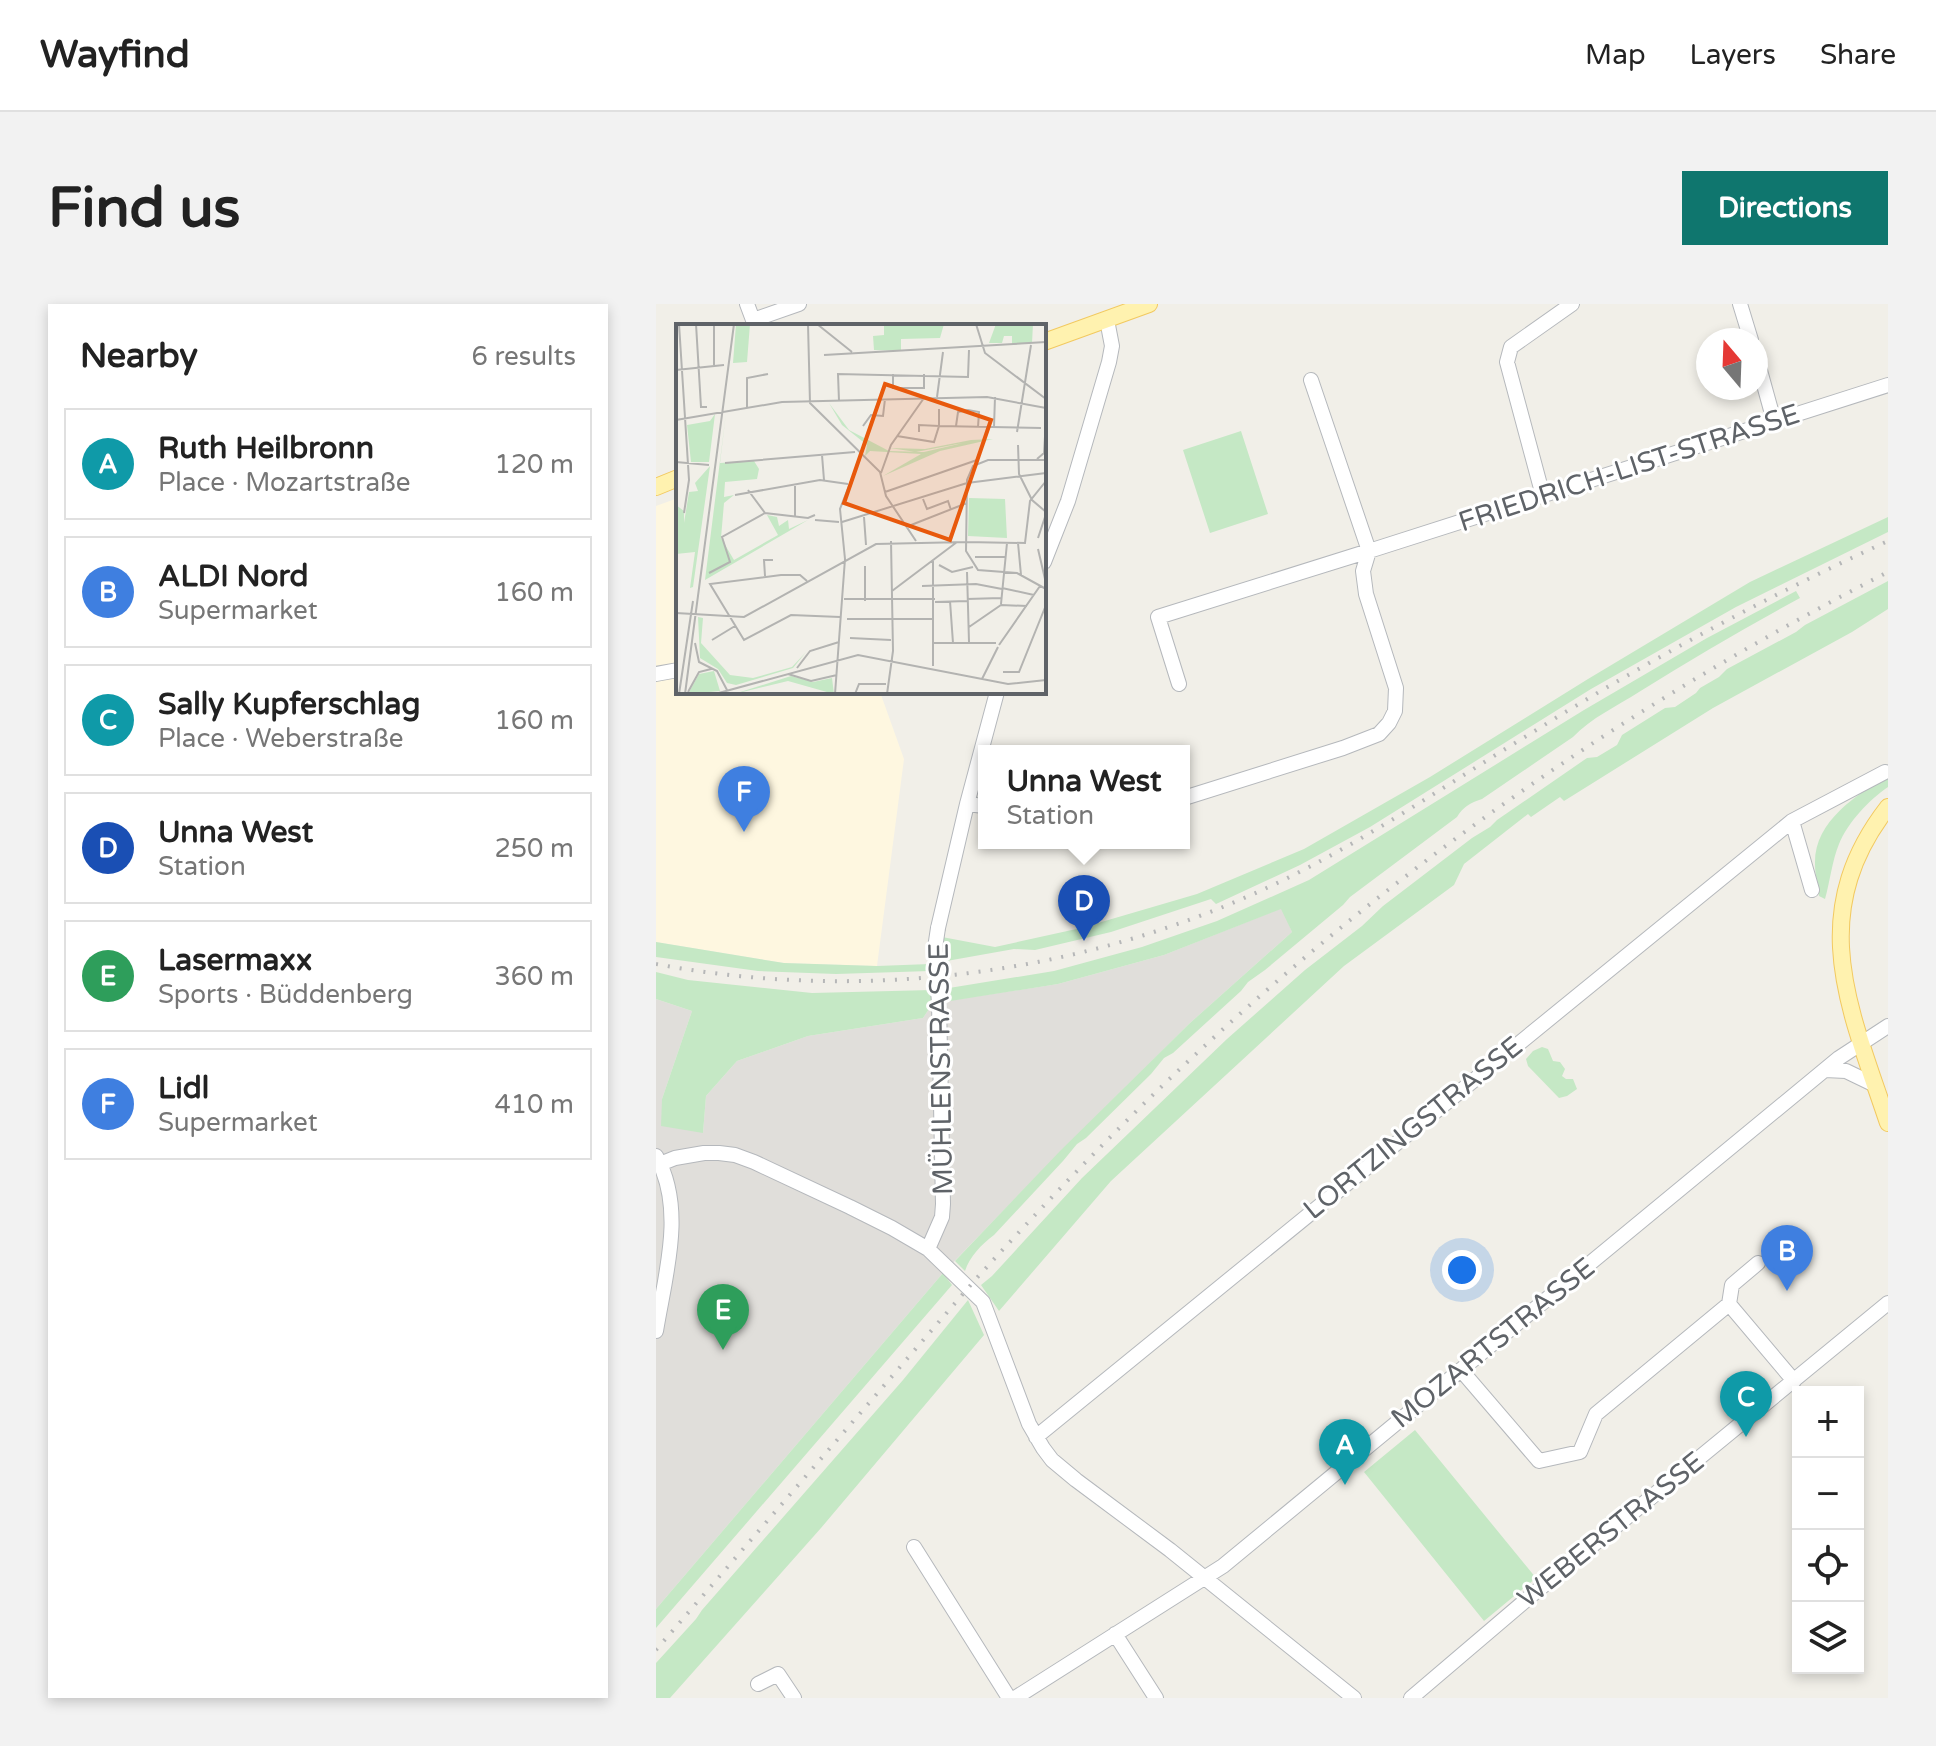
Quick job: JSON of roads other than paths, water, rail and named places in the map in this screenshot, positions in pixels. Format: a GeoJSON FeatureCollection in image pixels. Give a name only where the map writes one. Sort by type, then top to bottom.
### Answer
{"type":"FeatureCollection","features":[{"type":"Feature","properties":{"kind":"main road"},"geometry":{"type":"LineString","coordinates":[[1046,341],[1149,304]]}},
{"type":"Feature","properties":{"kind":"main road"},"geometry":{"type":"LineString","coordinates":[[656,487],[676,479]]}},
{"type":"Feature","properties":{"kind":"main road"},"geometry":{"type":"LineString","coordinates":[[1888,807],[1861,848],[1850,874],[1841,912],[1840,951],[1861,1043],[1888,1123]]}},
{"type":"Feature","properties":{"kind":"street"},"geometry":{"type":"LineString","coordinates":[[747,304],[753,320],[799,304]]}},
{"type":"Feature","properties":{"kind":"street"},"geometry":{"type":"LineString","coordinates":[[1543,496],[1507,362],[1511,347],[1572,304]]}},
{"type":"Feature","properties":{"kind":"street"},"geometry":{"type":"LineString","coordinates":[[1740,304],[1747,328]]}},
{"type":"Feature","properties":{"kind":"street"},"geometry":{"type":"LineString","coordinates":[[1046,557],[1068,501],[1109,362],[1112,346],[1107,320]]}},
{"type":"Feature","properties":{"kind":"street"},"geometry":{"type":"LineString","coordinates":[[1190,796],[1379,734],[1395,711],[1396,688],[1366,594],[1363,571],[1369,551],[1311,380]]}},
{"type":"Feature","properties":{"kind":"street","name":"FRIEDRICH-LIST-STRASSE"},"geometry":{"type":"LineString","coordinates":[[1179,684],[1158,617],[1888,385]]}},
{"type":"Feature","properties":{"kind":"street"},"geometry":{"type":"LineString","coordinates":[[1768,399],[1774,421]]}},
{"type":"Feature","properties":{"kind":"street"},"geometry":{"type":"LineString","coordinates":[[656,674],[676,670]]}},
{"type":"Feature","properties":{"kind":"street","name":"MÜHLENSTRASSE"},"geometry":{"type":"LineString","coordinates":[[983,745],[996,694]]}},
{"type":"Feature","properties":{"kind":"street","name":"MÜHLENSTRASSE"},"geometry":{"type":"LineString","coordinates":[[928,1249],[942,1217],[943,1204],[935,948],[978,763]]}},
{"type":"Feature","properties":{"kind":"street","name":"LORTZINGSTRASSE"},"geometry":{"type":"LineString","coordinates":[[1036,1437],[1792,821],[1885,772]]}},
{"type":"Feature","properties":{"kind":"street"},"geometry":{"type":"LineString","coordinates":[[967,804],[978,805]]}},
{"type":"Feature","properties":{"kind":"street"},"geometry":{"type":"LineString","coordinates":[[1792,821],[1812,890]]}},
{"type":"Feature","properties":{"kind":"street","name":"MOZARTSTRASSE"},"geometry":{"type":"LineString","coordinates":[[914,1547],[1012,1698],[1223,1566],[1825,1070],[1888,1026]]}},
{"type":"Feature","properties":{"kind":"street"},"geometry":{"type":"LineString","coordinates":[[1825,1070],[1846,1071],[1875,1085]]}},
{"type":"Feature","properties":{"kind":"street"},"geometry":{"type":"LineString","coordinates":[[656,1331],[671,1238],[669,1189],[658,1160],[704,1153],[735,1155],[906,1235],[928,1249],[983,1302],[1023,1410],[1052,1460],[1205,1577],[1354,1698]]}},
{"type":"Feature","properties":{"kind":"street"},"geometry":{"type":"LineString","coordinates":[[1461,1370],[1539,1461],[1580,1452],[1596,1414],[1729,1304],[1732,1285],[1758,1263]]}},
{"type":"Feature","properties":{"kind":"street","name":"WEBERSTRASSE"},"geometry":{"type":"LineString","coordinates":[[1411,1698],[1888,1303]]}},
{"type":"Feature","properties":{"kind":"street"},"geometry":{"type":"LineString","coordinates":[[1729,1304],[1794,1381]]}},
{"type":"Feature","properties":{"kind":"street"},"geometry":{"type":"LineString","coordinates":[[1115,1634],[1156,1698]]}},
{"type":"Feature","properties":{"kind":"street"},"geometry":{"type":"LineString","coordinates":[[758,1684],[778,1674],[794,1698]]}},
{"type":"Feature","properties":{"kind":"railway"},"geometry":{"type":"LineString","coordinates":[[656,964],[734,975],[813,981],[892,980],[970,973],[1048,960],[1125,941],[1200,916],[1307,868],[1663,655],[1752,607],[1888,541]]}},
{"type":"Feature","properties":{"kind":"railway"},"geometry":{"type":"LineString","coordinates":[[656,1650],[975,1280],[1035,1215],[1158,1090],[1298,963],[1457,838],[1624,723],[1710,670],[1888,572]]}},
{"type":"Feature","properties":{"kind":"place","name":"Lidl"},"geometry":{"type":"Point","coordinates":[744,832]}},
{"type":"Feature","properties":{"kind":"place","name":"Unna West"},"geometry":{"type":"Point","coordinates":[1084,941]}},
{"type":"Feature","properties":{"kind":"place","name":"ALDI Nord"},"geometry":{"type":"Point","coordinates":[1787,1291]}},
{"type":"Feature","properties":{"kind":"place","name":"Lasermaxx"},"geometry":{"type":"Point","coordinates":[723,1350]}},
{"type":"Feature","properties":{"kind":"place","name":"Sally Kupferschlag"},"geometry":{"type":"Point","coordinates":[1746,1437]}},
{"type":"Feature","properties":{"kind":"place","name":"Ruth Heilbronn"},"geometry":{"type":"Point","coordinates":[1345,1485]}}]}
